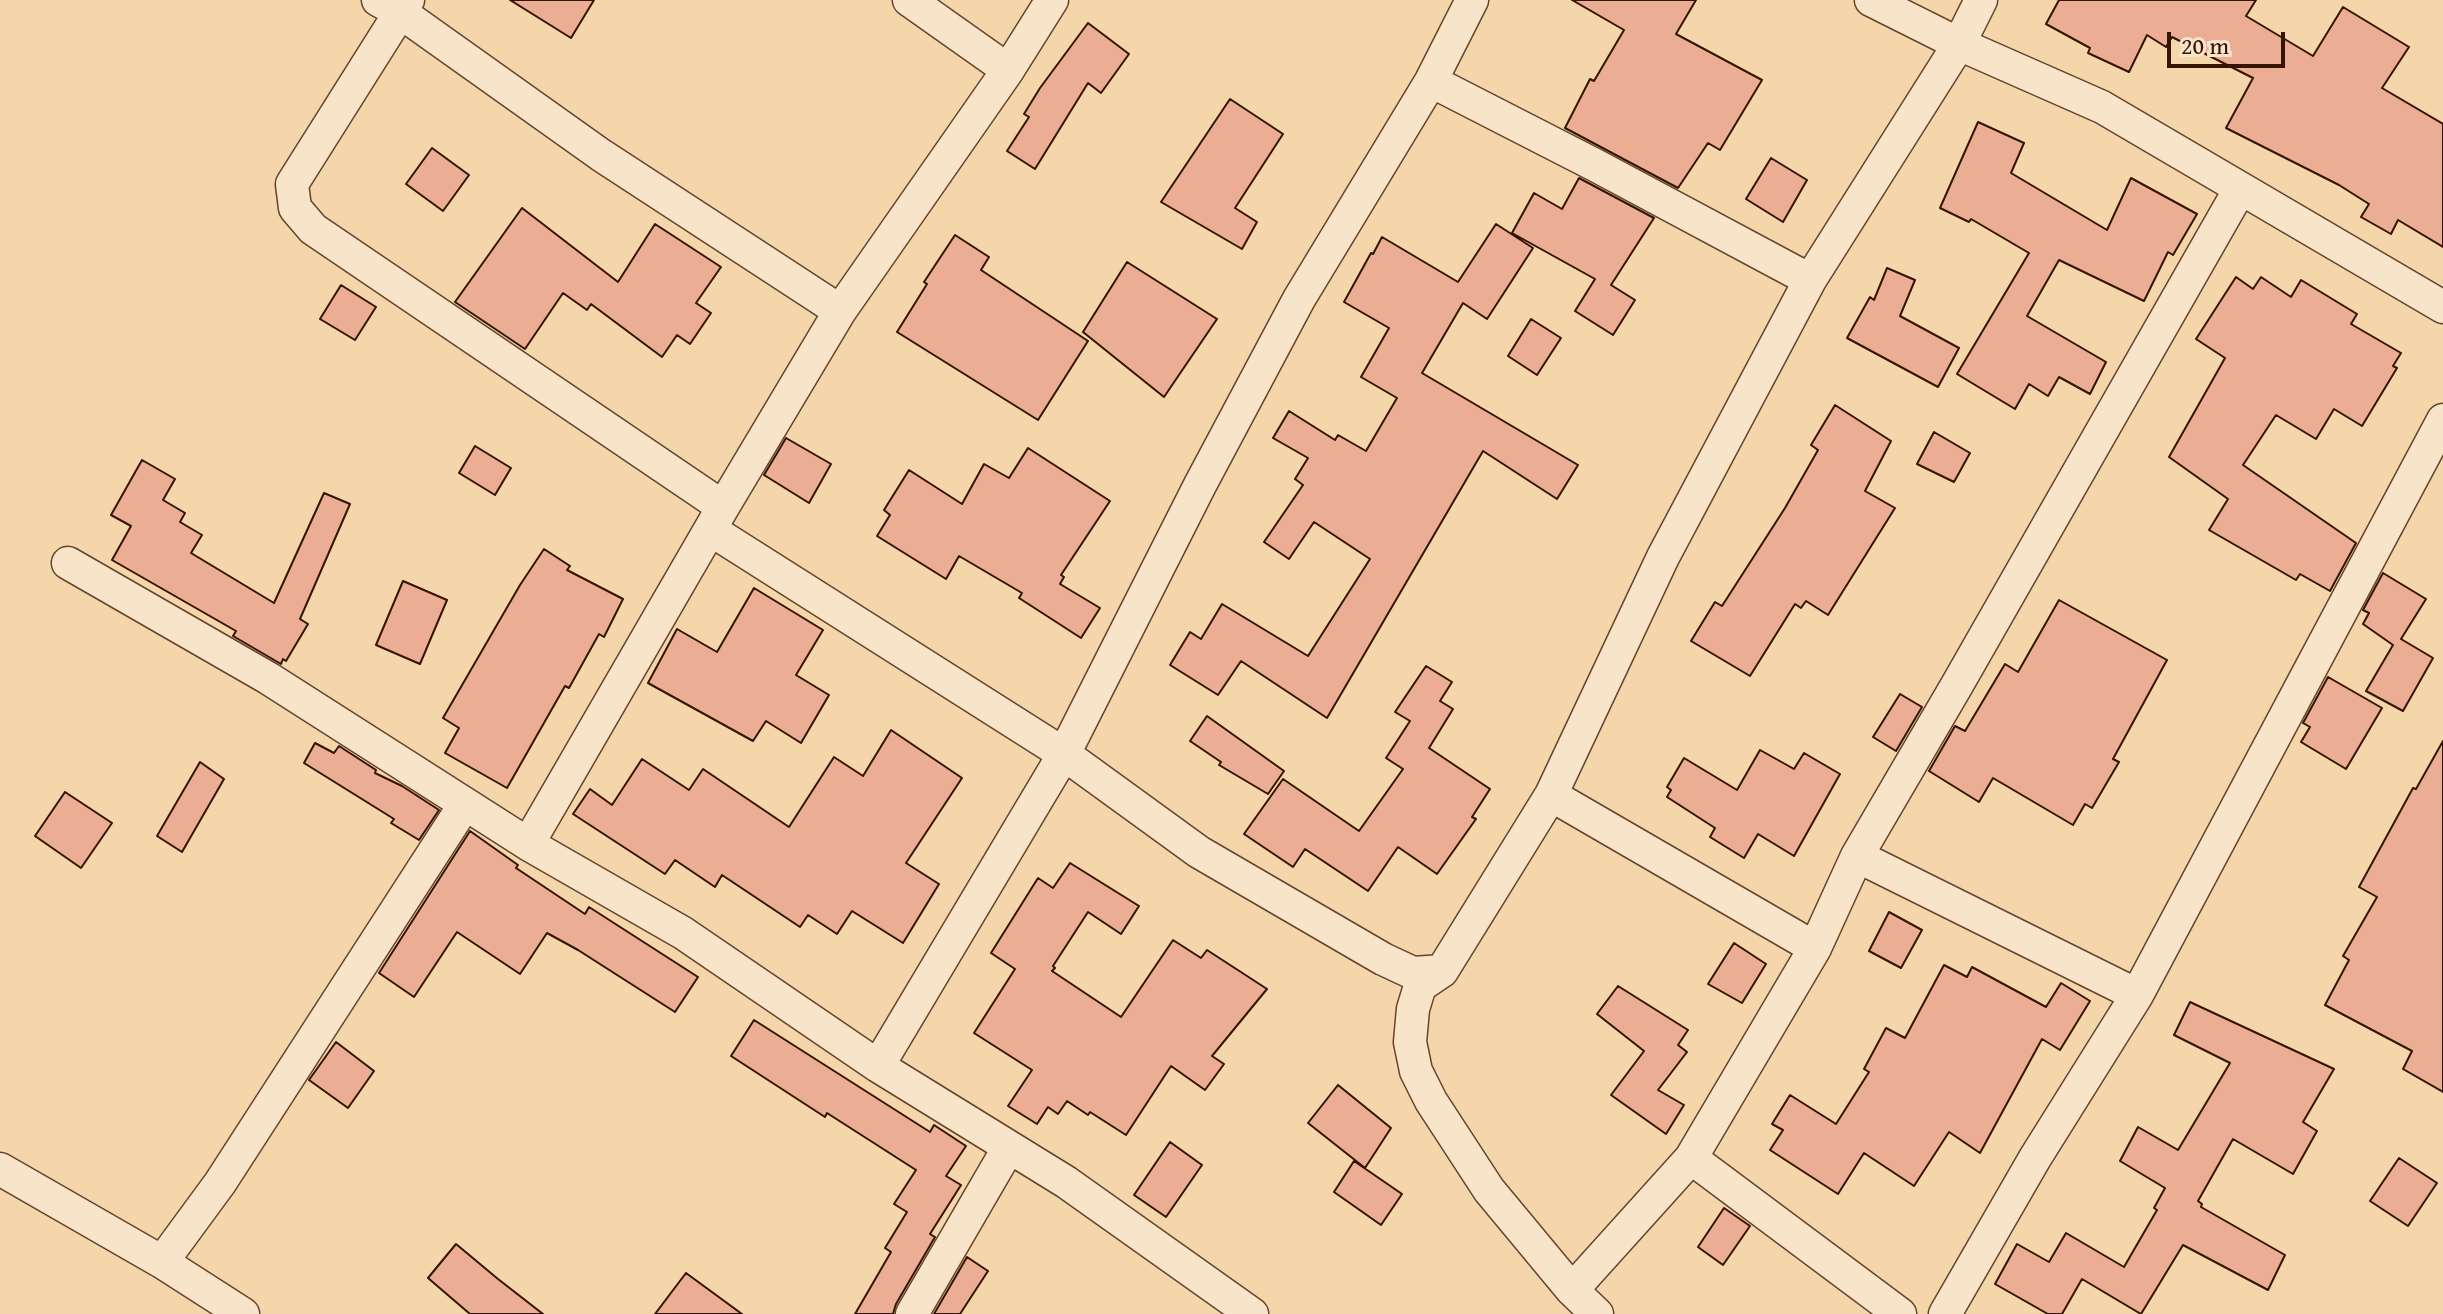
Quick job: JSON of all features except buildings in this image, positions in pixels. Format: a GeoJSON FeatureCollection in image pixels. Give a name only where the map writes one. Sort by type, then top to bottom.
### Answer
{"type":"FeatureCollection","features":[{"type":"Feature","properties":{"kind":"street"},"geometry":{"type":"LineString","coordinates":[[909,0],[1008,70]]}},
{"type":"Feature","properties":{"kind":"street"},"geometry":{"type":"LineString","coordinates":[[528,844],[840,311],[1008,70],[1052,0]]}},
{"type":"Feature","properties":{"kind":"street"},"geometry":{"type":"LineString","coordinates":[[878,1066],[1064,754],[1200,485],[1299,299],[1431,81],[1472,0]]}},
{"type":"Feature","properties":{"kind":"street"},"geometry":{"type":"LineString","coordinates":[[1871,0],[1959,44],[2102,107],[2443,307]]}},
{"type":"Feature","properties":{"kind":"street"},"geometry":{"type":"LineString","coordinates":[[1597,1314],[1572,1290],[1489,1190],[1431,1101],[1416,1071],[1410,1042],[1413,1009],[1420,986],[1442,971],[1551,795],[1663,557],[1810,280],[1959,44],[1981,0]]}},
{"type":"Feature","properties":{"kind":"street"},"geometry":{"type":"LineString","coordinates":[[840,311],[601,155],[395,4],[292,184],[295,208],[313,229],[717,518],[1064,754],[1199,852],[1383,959],[1413,973],[1442,971]]}},
{"type":"Feature","properties":{"kind":"street"},"geometry":{"type":"LineString","coordinates":[[1431,81],[1810,280]]}},
{"type":"Feature","properties":{"kind":"street"},"geometry":{"type":"LineString","coordinates":[[1572,1290],[1691,1158],[1815,948],[1857,856],[2240,189]]}},
{"type":"Feature","properties":{"kind":"street"},"geometry":{"type":"LineString","coordinates":[[1945,1314],[2035,1158],[2137,995],[2443,420]]}},
{"type":"Feature","properties":{"kind":"street"},"geometry":{"type":"LineString","coordinates":[[68,563],[268,678],[528,844],[683,933],[878,1066],[1066,1182],[1252,1314]]}},
{"type":"Feature","properties":{"kind":"street"},"geometry":{"type":"LineString","coordinates":[[1551,795],[1815,948]]}},
{"type":"Feature","properties":{"kind":"street"},"geometry":{"type":"LineString","coordinates":[[162,1262],[220,1183],[465,804]]}},
{"type":"Feature","properties":{"kind":"street"},"geometry":{"type":"LineString","coordinates":[[1857,856],[2137,995]]}},
{"type":"Feature","properties":{"kind":"street"},"geometry":{"type":"LineString","coordinates":[[912,1314],[1009,1147]]}},
{"type":"Feature","properties":{"kind":"street"},"geometry":{"type":"LineString","coordinates":[[1691,1158],[1900,1314]]}},
{"type":"Feature","properties":{"kind":"street"},"geometry":{"type":"LineString","coordinates":[[0,1169],[162,1262],[243,1314]]}}]}
